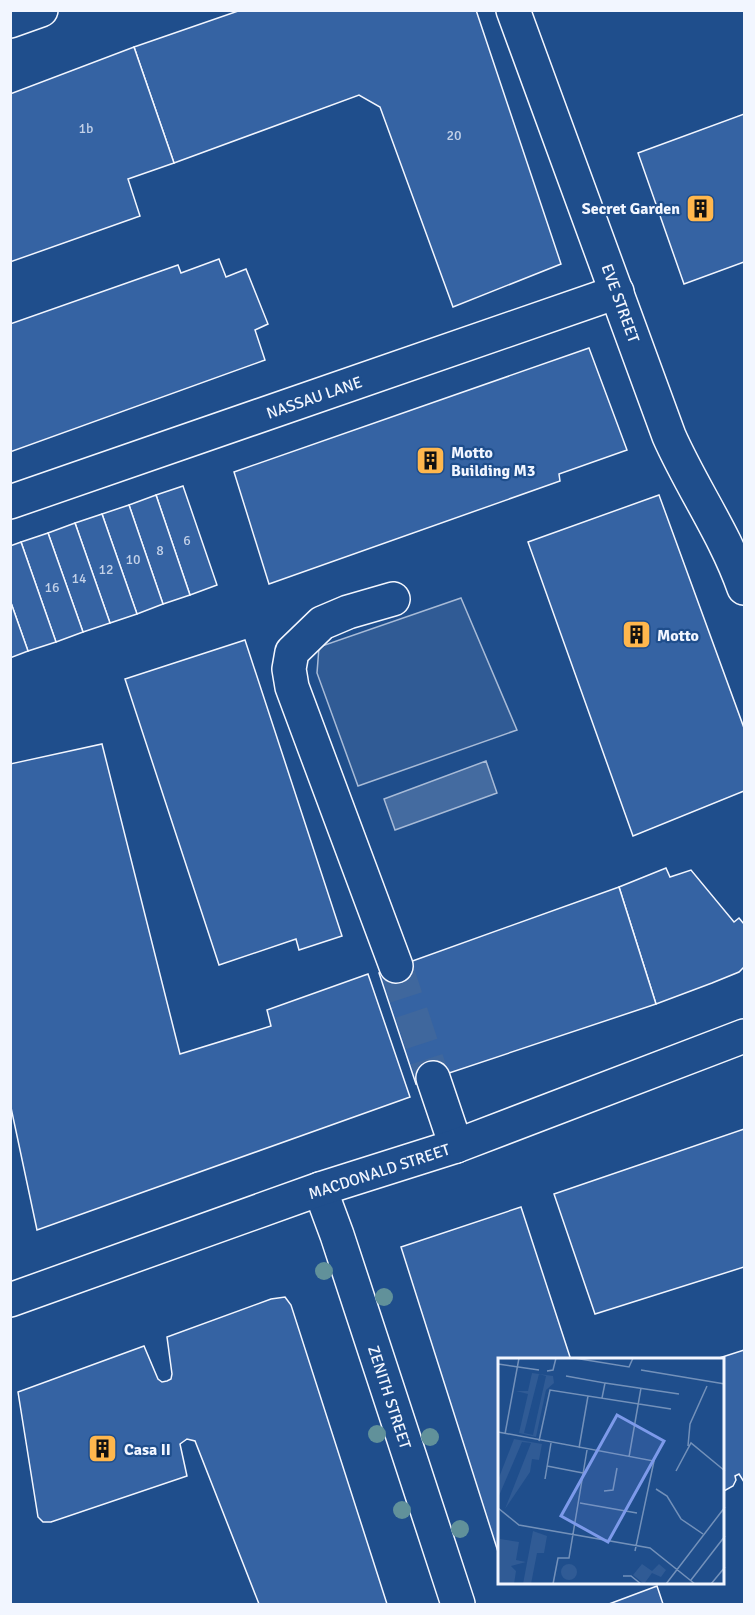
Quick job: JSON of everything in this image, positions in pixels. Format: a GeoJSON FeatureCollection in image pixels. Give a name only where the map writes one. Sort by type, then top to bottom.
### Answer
{"type":"FeatureCollection","features":[{"type":"Feature","properties":{"kind":"street"},"geometry":{"type":"LineString","coordinates":[[10,21],[41,10]]}},
{"type":"Feature","properties":{"kind":"street","name":"EVE STREET"},"geometry":{"type":"LineString","coordinates":[[513,10],[669,436],[682,465],[724,539],[744,588]]}},
{"type":"Feature","properties":{"kind":"street","name":"NASSAU LANE"},"geometry":{"type":"LineString","coordinates":[[10,502],[617,292]]}},
{"type":"Feature","properties":{"kind":"street"},"geometry":{"type":"LineString","coordinates":[[393,599],[348,612],[322,623],[292,652],[290,669],[291,687],[396,966]]}},
{"type":"Feature","properties":{"kind":"street","name":"MACDONALD STREET"},"geometry":{"type":"LineString","coordinates":[[10,1300],[320,1189],[456,1146],[744,1036]]}},
{"type":"Feature","properties":{"kind":"street"},"geometry":{"type":"LineString","coordinates":[[433,1078],[456,1146]]}},
{"type":"Feature","properties":{"kind":"street","name":"ZENITH STREET"},"geometry":{"type":"LineString","coordinates":[[320,1189],[458,1605]]}},
{"type":"Feature","properties":{"kind":"shaded area"},"geometry":{"type":"Polygon","coordinates":[[[461,598],[517,730],[358,786],[317,673],[319,647],[461,598]]]}},
{"type":"Feature","properties":{"kind":"shaded area"},"geometry":{"type":"Polygon","coordinates":[[[486,761],[497,793],[395,830],[384,799],[486,761]]]}},
{"type":"Feature","properties":{"kind":"building"},"geometry":{"type":"Polygon","coordinates":[[[241,10],[476,10],[561,264],[453,307],[380,107],[359,95],[174,163],[134,47],[241,10]]]}},
{"type":"Feature","properties":{"kind":"building"},"geometry":{"type":"Polygon","coordinates":[[[134,47],[174,163],[128,179],[140,216],[10,262],[10,94],[134,47]]]}},
{"type":"Feature","properties":{"kind":"building","name":"Secret Garden"},"geometry":{"type":"Polygon","coordinates":[[[744,114],[744,262],[684,284],[638,153],[744,114]]]}},
{"type":"Feature","properties":{"kind":"building"},"geometry":{"type":"Polygon","coordinates":[[[219,259],[226,277],[246,269],[268,324],[255,330],[265,360],[10,452],[10,324],[178,265],[181,273],[219,259]]]}},
{"type":"Feature","properties":{"kind":"building","name":"Motto Building M3"},"geometry":{"type":"Polygon","coordinates":[[[589,348],[627,450],[559,474],[560,481],[269,584],[234,472],[589,348]]]}},
{"type":"Feature","properties":{"kind":"building"},"geometry":{"type":"Polygon","coordinates":[[[183,486],[217,585],[190,595],[156,495],[183,486]]]}},
{"type":"Feature","properties":{"kind":"building"},"geometry":{"type":"Polygon","coordinates":[[[156,495],[190,595],[163,604],[129,505],[156,495]]]}},
{"type":"Feature","properties":{"kind":"building","name":"Motto"},"geometry":{"type":"Polygon","coordinates":[[[659,495],[744,728],[744,791],[633,836],[528,542],[659,495]]]}},
{"type":"Feature","properties":{"kind":"building"},"geometry":{"type":"Polygon","coordinates":[[[129,505],[163,604],[137,614],[102,514],[129,505]]]}},
{"type":"Feature","properties":{"kind":"building"},"geometry":{"type":"Polygon","coordinates":[[[102,514],[137,614],[110,623],[75,523],[102,514]]]}},
{"type":"Feature","properties":{"kind":"building"},"geometry":{"type":"Polygon","coordinates":[[[75,523],[110,623],[83,632],[48,533],[75,523]]]}},
{"type":"Feature","properties":{"kind":"building"},"geometry":{"type":"Polygon","coordinates":[[[48,533],[83,632],[56,642],[21,542],[48,533]]]}},
{"type":"Feature","properties":{"kind":"building"},"geometry":{"type":"Polygon","coordinates":[[[21,542],[56,642],[28,651],[10,600],[10,546],[21,542]]]}},
{"type":"Feature","properties":{"kind":"building"},"geometry":{"type":"Polygon","coordinates":[[[10,600],[28,651],[10,658],[10,600]]]}},
{"type":"Feature","properties":{"kind":"building"},"geometry":{"type":"Polygon","coordinates":[[[245,640],[342,936],[299,950],[296,939],[219,965],[125,679],[245,640]]]}},
{"type":"Feature","properties":{"kind":"building"},"geometry":{"type":"Polygon","coordinates":[[[102,744],[180,1054],[271,1026],[267,1010],[368,974],[410,1097],[37,1230],[10,1103],[10,764],[102,744]]]}},
{"type":"Feature","properties":{"kind":"building"},"geometry":{"type":"Polygon","coordinates":[[[666,868],[670,877],[691,870],[734,922],[739,918],[744,924],[744,967],[739,972],[656,1004],[619,887],[666,868]]]}},
{"type":"Feature","properties":{"kind":"building"},"geometry":{"type":"Polygon","coordinates":[[[619,887],[656,1004],[416,1084],[379,973],[619,887]]]}},
{"type":"Feature","properties":{"kind":"building"},"geometry":{"type":"Polygon","coordinates":[[[744,1129],[744,1267],[595,1314],[554,1194],[744,1129]]]}},
{"type":"Feature","properties":{"kind":"building"},"geometry":{"type":"Polygon","coordinates":[[[521,1207],[570,1358],[498,1358],[498,1552],[401,1247],[521,1207]]]}},
{"type":"Feature","properties":{"kind":"building","name":"Casa II"},"geometry":{"type":"Polygon","coordinates":[[[285,1297],[291,1305],[387,1604],[259,1604],[195,1441],[187,1439],[180,1444],[187,1476],[51,1522],[43,1522],[38,1517],[18,1392],[144,1346],[158,1379],[162,1382],[167,1381],[171,1379],[172,1374],[167,1337],[271,1299],[285,1297]]]}},
{"type":"Feature","properties":{"kind":"building"},"geometry":{"type":"Polygon","coordinates":[[[744,1350],[744,1482],[739,1474],[735,1476],[733,1486],[725,1490],[725,1358],[719,1358],[744,1350]]]}},
{"type":"Feature","properties":{"kind":"building"},"geometry":{"type":"Polygon","coordinates":[[[657,1586],[663,1604],[609,1604],[657,1586]]]}},
{"type":"Feature","properties":{"kind":"tunnel"},"geometry":{"type":"LineString","coordinates":[[396,966],[433,1078]]}},
{"type":"Feature","properties":{"kind":"place","name":"Secret Garden"},"geometry":{"type":"Point","coordinates":[701,208]}},
{"type":"Feature","properties":{"kind":"place","name":"Motto Building M3"},"geometry":{"type":"Point","coordinates":[430,461]}},
{"type":"Feature","properties":{"kind":"place","name":"Motto"},"geometry":{"type":"Point","coordinates":[636,635]}},
{"type":"Feature","properties":{"kind":"place","name":"Casa II"},"geometry":{"type":"Point","coordinates":[103,1449]}}]}
